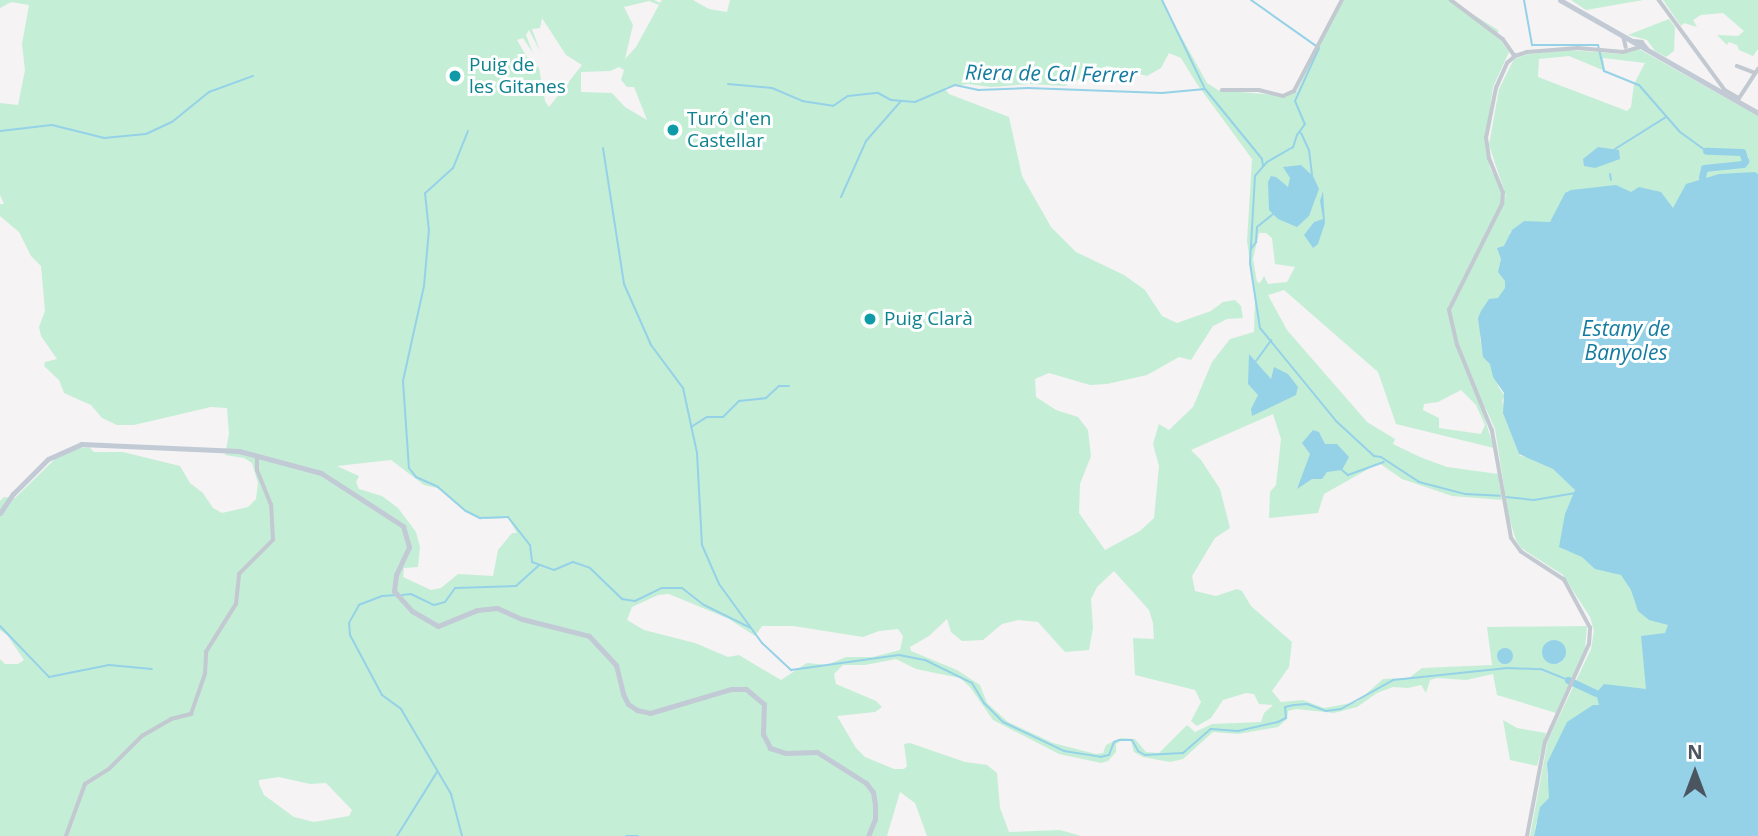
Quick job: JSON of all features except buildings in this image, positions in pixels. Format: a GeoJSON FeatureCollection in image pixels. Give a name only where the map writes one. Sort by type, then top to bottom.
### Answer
{"type":"FeatureCollection","features":[{"type":"Feature","properties":{"kind":"main road"},"geometry":{"type":"LineString","coordinates":[[1560,0],[1624,38],[1629,46],[1650,52],[1723,90],[1758,113]]}},
{"type":"Feature","properties":{"kind":"main road"},"geometry":{"type":"LineString","coordinates":[[0,513],[13,494],[48,460],[81,444],[239,451],[321,474],[403,526],[408,533],[409,547],[396,575],[394,591],[399,600],[431,624],[444,626],[477,610],[497,608],[522,619],[589,636],[616,665],[628,704],[650,713],[731,689],[746,689],[757,695],[764,704],[763,734],[770,748],[785,753],[817,752],[866,783],[873,792],[876,818],[869,836]]}},
{"type":"Feature","properties":{"kind":"street"},"geometry":{"type":"LineString","coordinates":[[1222,90],[1259,90],[1283,96],[1290,94],[1342,0]]}},
{"type":"Feature","properties":{"kind":"street"},"geometry":{"type":"LineString","coordinates":[[1451,0],[1503,39],[1515,56]]}},
{"type":"Feature","properties":{"kind":"street"},"geometry":{"type":"LineString","coordinates":[[1659,0],[1723,90]]}},
{"type":"Feature","properties":{"kind":"street"},"geometry":{"type":"LineString","coordinates":[[1527,836],[1542,751],[1589,644],[1588,620],[1558,574],[1521,552],[1513,544],[1506,523],[1492,431],[1449,317],[1451,304],[1472,269],[1502,204],[1503,192],[1489,159],[1486,138],[1498,80],[1515,56],[1570,48],[1617,52],[1642,42],[1650,52]]}},
{"type":"Feature","properties":{"kind":"street"},"geometry":{"type":"LineString","coordinates":[[1737,66],[1757,71],[1738,100]]}},
{"type":"Feature","properties":{"kind":"street"},"geometry":{"type":"LineString","coordinates":[[66,836],[85,784],[109,769],[142,736],[171,719],[191,713],[205,674],[206,652],[236,604],[239,574],[273,540],[271,505],[257,471],[257,457]]}},
{"type":"Feature","properties":{"kind":"green space"},"geometry":{"type":"Polygon","coordinates":[[[0,0],[654,0],[660,3],[662,0],[693,0],[709,9],[727,12],[730,0],[1161,0],[1207,83],[1218,90],[1287,96],[1297,91],[1315,50],[1344,0],[1450,0],[1498,30],[1499,38],[1509,52],[1493,87],[1485,144],[1490,168],[1507,199],[1489,145],[1499,89],[1514,59],[1528,54],[1569,50],[1622,54],[1639,49],[1758,116],[1758,178],[1676,209],[1560,213],[1549,225],[1524,221],[1510,232],[1507,290],[1481,325],[1480,339],[1483,352],[1492,363],[1499,388],[1505,396],[1502,400],[1507,423],[1520,456],[1534,458],[1553,469],[1573,487],[1617,570],[1633,584],[1635,601],[1669,624],[1648,689],[1603,707],[1565,731],[1547,763],[1547,777],[1553,798],[1536,823],[1534,836],[1530,836],[1548,740],[1591,649],[1594,631],[1590,617],[1563,575],[1521,548],[1516,540],[1509,518],[1495,429],[1486,409],[1481,407],[1494,448],[1396,424],[1378,372],[1284,290],[1268,295],[1287,330],[1367,422],[1395,439],[1393,444],[1420,457],[1447,467],[1498,474],[1502,500],[1452,496],[1402,479],[1379,463],[1324,494],[1318,513],[1269,518],[1270,492],[1276,485],[1281,439],[1273,414],[1191,450],[1220,489],[1230,528],[1215,538],[1192,576],[1195,591],[1216,596],[1237,589],[1242,591],[1251,606],[1292,642],[1289,667],[1272,691],[1281,702],[1303,700],[1324,708],[1357,702],[1383,679],[1409,678],[1422,668],[1492,665],[1487,627],[1587,626],[1585,649],[1556,713],[1497,695],[1493,674],[1466,680],[1437,678],[1430,680],[1426,693],[1421,685],[1393,687],[1377,693],[1357,707],[1334,713],[1296,709],[1288,711],[1287,719],[1278,727],[1238,734],[1213,732],[1183,759],[1170,762],[1143,757],[1134,752],[1131,741],[1121,741],[1116,744],[1116,752],[1108,761],[1101,763],[1059,754],[993,720],[970,687],[960,678],[916,669],[896,659],[865,665],[843,665],[834,674],[836,684],[876,701],[882,707],[875,712],[837,716],[856,748],[865,757],[894,769],[904,769],[907,766],[904,744],[910,743],[965,762],[987,765],[997,773],[1000,808],[1009,832],[1060,830],[1081,836],[927,836],[915,803],[900,792],[887,836],[0,836],[0,659],[5,664],[18,664],[24,660],[7,635],[0,630],[0,501],[4,497],[15,498],[56,458],[79,448],[89,447],[94,452],[123,452],[180,466],[190,483],[203,493],[213,508],[222,513],[248,507],[256,499],[258,483],[252,463],[244,458],[225,455],[229,434],[227,408],[211,407],[134,425],[117,425],[102,418],[91,405],[64,393],[59,380],[44,366],[45,362],[57,359],[41,336],[39,327],[45,311],[41,266],[31,256],[19,232],[0,216],[0,204],[4,204],[0,195],[0,103],[18,105],[25,70],[22,44],[29,5],[11,2],[0,8],[0,0]],[[649,1],[624,7],[633,25],[625,59],[636,47],[659,5],[649,1]],[[542,18],[540,28],[532,29],[540,51],[529,30],[526,35],[533,53],[523,38],[517,40],[528,59],[539,68],[545,101],[549,107],[582,65],[566,55],[542,18]],[[1169,53],[1161,68],[1147,76],[1107,66],[1065,86],[1030,84],[991,87],[968,84],[944,88],[949,94],[1009,117],[1022,176],[1051,227],[1076,252],[1124,275],[1145,290],[1162,316],[1177,323],[1211,311],[1223,302],[1235,300],[1241,306],[1243,318],[1227,319],[1213,326],[1191,360],[1179,357],[1147,375],[1107,384],[1090,385],[1049,373],[1035,379],[1036,397],[1056,410],[1078,417],[1088,430],[1091,456],[1080,484],[1079,513],[1105,550],[1140,531],[1154,518],[1159,466],[1153,444],[1159,424],[1169,430],[1193,407],[1212,362],[1230,339],[1254,332],[1255,299],[1247,241],[1252,159],[1181,58],[1169,53]],[[1569,56],[1539,59],[1538,77],[1627,111],[1631,107],[1634,84],[1645,63],[1603,58],[1605,71],[1569,56]],[[619,67],[610,71],[581,72],[581,92],[612,93],[625,107],[647,120],[634,87],[627,87],[621,80],[624,70],[619,67]],[[1259,233],[1253,259],[1257,282],[1260,283],[1264,276],[1268,284],[1287,282],[1295,267],[1275,264],[1272,238],[1266,233],[1259,233]],[[1461,390],[1438,402],[1424,404],[1423,410],[1439,418],[1439,428],[1481,434],[1485,425],[1476,405],[1461,390]],[[391,460],[337,466],[359,476],[356,482],[359,489],[382,496],[398,508],[416,532],[420,547],[418,567],[404,568],[403,577],[431,590],[441,588],[458,574],[493,576],[498,550],[512,533],[517,533],[508,518],[485,519],[465,511],[437,488],[424,485],[391,460]],[[1114,571],[1097,587],[1091,599],[1093,628],[1089,650],[1065,652],[1038,622],[1018,620],[1002,624],[983,640],[962,641],[951,632],[947,619],[929,636],[910,647],[911,651],[957,670],[980,685],[987,703],[1008,722],[1053,743],[1096,754],[1103,753],[1106,745],[1121,738],[1135,739],[1146,752],[1159,753],[1187,725],[1195,732],[1212,724],[1261,722],[1264,713],[1273,705],[1259,704],[1254,694],[1246,693],[1223,700],[1211,718],[1197,726],[1191,721],[1201,702],[1195,690],[1135,675],[1133,638],[1154,639],[1153,623],[1149,610],[1114,571]],[[669,594],[658,595],[632,607],[627,620],[644,630],[695,643],[728,657],[739,655],[781,680],[807,663],[827,665],[846,657],[873,657],[900,650],[903,636],[898,629],[879,631],[863,637],[793,626],[762,626],[755,636],[729,619],[669,594]],[[1555,640],[1547,642],[1542,650],[1559,664],[1565,658],[1565,647],[1555,640]],[[279,777],[259,780],[264,795],[294,817],[314,822],[349,816],[352,810],[326,783],[310,784],[279,777]]]}},
{"type":"Feature","properties":{"kind":"green space"},"geometry":{"type":"Polygon","coordinates":[[[1571,0],[1643,0],[1586,10],[1571,0]]]}},
{"type":"Feature","properties":{"kind":"green space"},"geometry":{"type":"Polygon","coordinates":[[[1663,0],[1758,0],[1758,49],[1753,56],[1739,50],[1737,45],[1729,42],[1727,45],[1717,35],[1738,36],[1744,31],[1723,13],[1701,15],[1693,20],[1697,27],[1684,23],[1681,26],[1663,0]]]}},
{"type":"Feature","properties":{"kind":"green space"},"geometry":{"type":"Polygon","coordinates":[[[1669,19],[1675,27],[1674,51],[1666,57],[1655,51],[1647,40],[1628,35],[1669,19]]]}},
{"type":"Feature","properties":{"kind":"green space"},"geometry":{"type":"Polygon","coordinates":[[[1503,720],[1517,728],[1546,733],[1537,766],[1510,760],[1503,720]]]}},
{"type":"Feature","properties":{"kind":"water"},"geometry":{"type":"Polygon","coordinates":[[[1598,147],[1619,150],[1620,159],[1595,168],[1584,166],[1583,159],[1598,147]]]}},
{"type":"Feature","properties":{"kind":"water"},"geometry":{"type":"Polygon","coordinates":[[[1301,165],[1313,176],[1319,189],[1309,216],[1297,227],[1278,219],[1269,210],[1268,182],[1271,176],[1276,177],[1288,187],[1290,178],[1283,167],[1301,165]]]}},
{"type":"Feature","properties":{"kind":"water","name":"Estany de Banyoles"},"geometry":{"type":"Polygon","coordinates":[[[1719,174],[1758,174],[1758,836],[1534,836],[1540,807],[1549,798],[1547,763],[1567,722],[1593,705],[1599,705],[1596,693],[1604,684],[1646,689],[1641,636],[1665,633],[1668,625],[1649,620],[1638,611],[1631,590],[1621,575],[1595,569],[1582,557],[1559,547],[1565,514],[1575,490],[1553,469],[1519,454],[1503,413],[1504,393],[1493,377],[1490,364],[1483,357],[1478,318],[1489,299],[1498,298],[1505,288],[1505,281],[1498,272],[1501,259],[1497,248],[1504,246],[1512,230],[1524,221],[1550,222],[1565,193],[1571,190],[1616,185],[1631,192],[1639,187],[1661,192],[1673,208],[1686,184],[1719,174]]]}},
{"type":"Feature","properties":{"kind":"water"},"geometry":{"type":"Polygon","coordinates":[[[1323,191],[1325,223],[1318,244],[1313,248],[1304,235],[1314,222],[1323,219],[1320,201],[1323,191]]]}},
{"type":"Feature","properties":{"kind":"water"},"geometry":{"type":"Polygon","coordinates":[[[1249,354],[1271,379],[1274,367],[1288,374],[1298,387],[1296,395],[1252,416],[1251,409],[1258,395],[1248,384],[1249,354]]]}},
{"type":"Feature","properties":{"kind":"water"},"geometry":{"type":"Polygon","coordinates":[[[1313,430],[1319,432],[1325,444],[1337,444],[1349,457],[1342,470],[1327,472],[1322,479],[1312,479],[1297,489],[1310,454],[1302,443],[1313,430]]]}},
{"type":"Feature","properties":{"kind":"water"},"geometry":{"type":"Polygon","coordinates":[[[1554,640],[1565,647],[1566,652],[1559,663],[1554,664],[1543,657],[1542,652],[1549,641],[1554,640]]]}},
{"type":"Feature","properties":{"kind":"water"},"geometry":{"type":"Polygon","coordinates":[[[1502,648],[1508,648],[1513,656],[1511,662],[1502,664],[1497,659],[1497,653],[1502,648]]]}},
{"type":"Feature","properties":{"kind":"waterway"},"geometry":{"type":"LineString","coordinates":[[1162,0],[1204,87]]}},
{"type":"Feature","properties":{"kind":"waterway"},"geometry":{"type":"LineString","coordinates":[[1251,0],[1319,48],[1295,101],[1305,124],[1293,147],[1267,162],[1255,176],[1250,263],[1260,328],[1336,421],[1374,456],[1381,457],[1419,482],[1465,494],[1500,496]]}},
{"type":"Feature","properties":{"kind":"waterway"},"geometry":{"type":"LineString","coordinates":[[1524,0],[1532,45],[1598,45],[1604,71],[1639,85],[1680,132],[1706,151]]}},
{"type":"Feature","properties":{"kind":"waterway"},"geometry":{"type":"LineString","coordinates":[[0,131],[52,125],[104,138],[146,134],[172,122],[209,92],[253,76]]}},
{"type":"Feature","properties":{"kind":"waterway","name":"Riera de Cal Ferrer"},"geometry":{"type":"LineString","coordinates":[[728,84],[772,88],[802,101],[833,106],[848,96],[878,93],[891,100],[915,102],[955,85],[978,90],[1028,88],[1162,93],[1205,89],[1262,159],[1263,166]]}},
{"type":"Feature","properties":{"kind":"waterway"},"geometry":{"type":"LineString","coordinates":[[841,197],[866,141],[901,101]]}},
{"type":"Feature","properties":{"kind":"waterway"},"geometry":{"type":"LineString","coordinates":[[1615,149],[1666,117]]}},
{"type":"Feature","properties":{"kind":"waterway"},"geometry":{"type":"LineString","coordinates":[[468,131],[453,168],[425,193],[429,229],[424,286],[403,381],[409,468],[416,477],[438,487],[466,511],[480,518],[508,517],[530,545],[532,562],[554,570],[573,562],[590,568],[622,599],[635,601],[662,588],[682,588],[704,605],[751,628]]}},
{"type":"Feature","properties":{"kind":"waterway"},"geometry":{"type":"LineString","coordinates":[[1301,133],[1309,150],[1312,175]]}},
{"type":"Feature","properties":{"kind":"waterway"},"geometry":{"type":"LineString","coordinates":[[603,148],[624,284],[651,345],[683,388],[697,453],[702,545],[719,584],[762,643],[791,670],[899,655],[925,660],[972,683],[984,703],[1003,722],[1064,751],[1100,757],[1109,755],[1114,742],[1119,740],[1132,740],[1138,751],[1145,755],[1183,753],[1211,729],[1238,731],[1278,722],[1286,718],[1285,707],[1294,705],[1307,704],[1326,711],[1341,709],[1393,680],[1507,668],[1541,669],[1568,680]]}},
{"type":"Feature","properties":{"kind":"waterway"},"geometry":{"type":"LineString","coordinates":[[1702,177],[1704,168],[1743,164],[1745,161],[1742,152],[1706,151]]}},
{"type":"Feature","properties":{"kind":"waterway"},"geometry":{"type":"LineString","coordinates":[[1610,174],[1611,180]]}},
{"type":"Feature","properties":{"kind":"waterway"},"geometry":{"type":"LineString","coordinates":[[1251,249],[1256,242],[1257,227],[1273,214]]}},
{"type":"Feature","properties":{"kind":"waterway"},"geometry":{"type":"LineString","coordinates":[[1256,361],[1271,340]]}},
{"type":"Feature","properties":{"kind":"waterway"},"geometry":{"type":"LineString","coordinates":[[691,427],[707,417],[723,417],[739,401],[766,398],[779,386],[789,386]]}},
{"type":"Feature","properties":{"kind":"waterway"},"geometry":{"type":"LineString","coordinates":[[1342,470],[1348,475],[1384,462]]}},
{"type":"Feature","properties":{"kind":"waterway"},"geometry":{"type":"LineString","coordinates":[[1506,497],[1534,500],[1575,493]]}},
{"type":"Feature","properties":{"kind":"waterway"},"geometry":{"type":"LineString","coordinates":[[402,595],[411,594],[434,605],[445,602],[455,588],[516,586],[539,565]]}},
{"type":"Feature","properties":{"kind":"waterway"},"geometry":{"type":"LineString","coordinates":[[396,595],[382,596],[359,605],[349,623],[350,635],[382,695],[401,709],[451,794],[462,836]]}},
{"type":"Feature","properties":{"kind":"waterway"},"geometry":{"type":"LineString","coordinates":[[0,626],[49,677],[109,665],[152,669]]}},
{"type":"Feature","properties":{"kind":"waterway"},"geometry":{"type":"LineString","coordinates":[[1568,680],[1596,693]]}},
{"type":"Feature","properties":{"kind":"waterway"},"geometry":{"type":"LineString","coordinates":[[397,836],[437,772]]}},
{"type":"Feature","properties":{"kind":"waterway"},"geometry":{"type":"LineString","coordinates":[[626,836],[638,836]]}},
{"type":"Feature","properties":{"kind":"place","name":"Puig de les Gitanes"},"geometry":{"type":"Point","coordinates":[455,76]}},
{"type":"Feature","properties":{"kind":"place","name":"Turó d'en Castellar"},"geometry":{"type":"Point","coordinates":[673,130]}},
{"type":"Feature","properties":{"kind":"place","name":"Puig Clarà"},"geometry":{"type":"Point","coordinates":[870,319]}}]}
